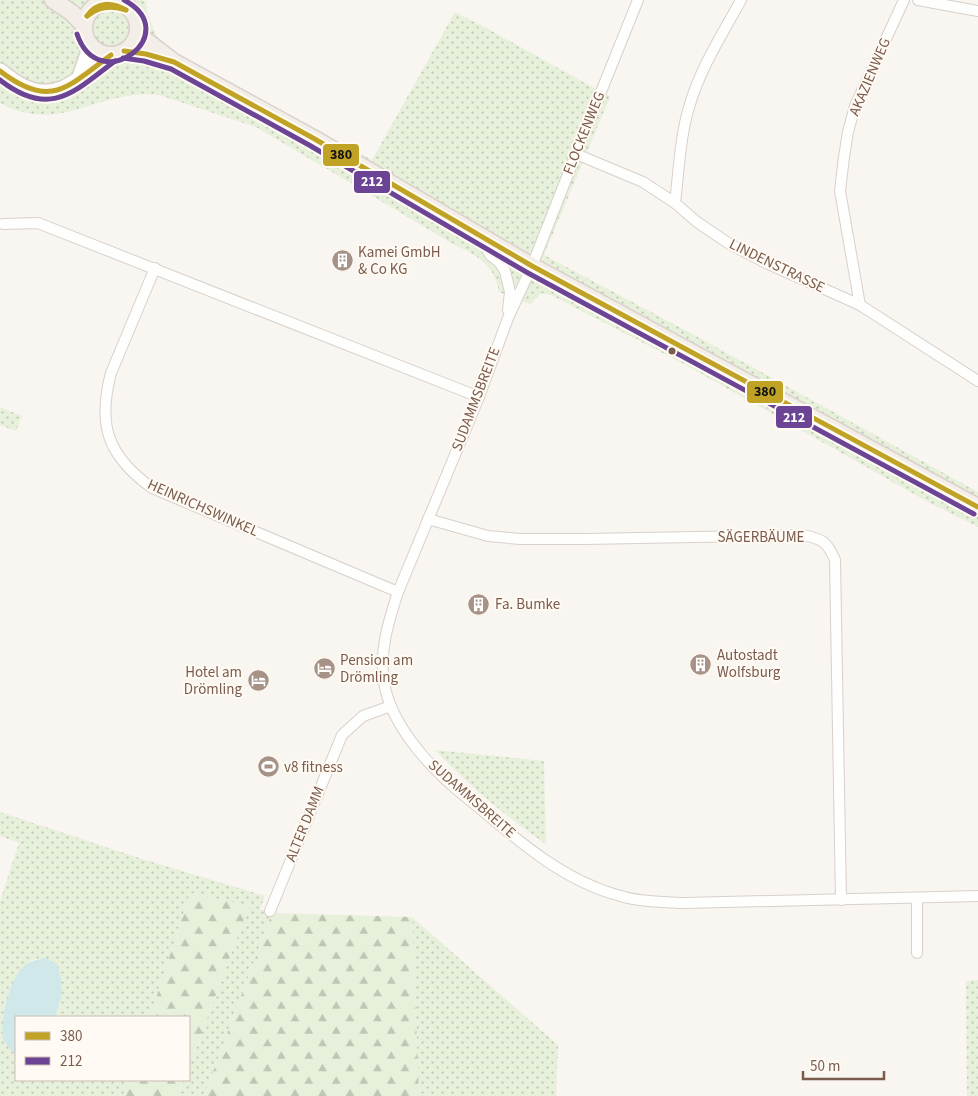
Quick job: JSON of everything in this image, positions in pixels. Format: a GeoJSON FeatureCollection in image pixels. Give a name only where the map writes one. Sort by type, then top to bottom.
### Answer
{"type":"FeatureCollection","features":[{"type":"Feature","properties":{"kind":"main road"},"geometry":{"type":"LineString","coordinates":[[53,0],[84,25]]}},
{"type":"Feature","properties":{"kind":"main road"},"geometry":{"type":"LineString","coordinates":[[0,71],[27,89],[37,92],[60,90],[79,80],[135,40],[138,24],[135,16],[124,5],[110,1],[95,6],[78,4],[69,0]]}},
{"type":"Feature","properties":{"kind":"main road"},"geometry":{"type":"LineString","coordinates":[[95,6],[89,13],[84,25],[89,43],[98,52],[146,54],[174,62]]}},
{"type":"Feature","properties":{"kind":"main road"},"geometry":{"type":"LineString","coordinates":[[138,32],[144,39],[174,62],[313,138],[532,266],[978,507]]}},
{"type":"Feature","properties":{"kind":"main road"},"geometry":{"type":"LineString","coordinates":[[79,80],[88,54],[89,43]]}},
{"type":"Feature","properties":{"kind":"street","name":"FLOCKENWEG"},"geometry":{"type":"LineString","coordinates":[[532,266],[638,0]]}},
{"type":"Feature","properties":{"kind":"street"},"geometry":{"type":"LineString","coordinates":[[675,203],[682,141],[690,103],[704,70],[741,0]]}},
{"type":"Feature","properties":{"kind":"street","name":"AKAZIENWEG"},"geometry":{"type":"LineString","coordinates":[[860,305],[840,191],[844,157],[855,106],[904,0]]}},
{"type":"Feature","properties":{"kind":"street"},"geometry":{"type":"LineString","coordinates":[[918,0],[978,11]]}},
{"type":"Feature","properties":{"kind":"street","name":"LINDENSTRASSE"},"geometry":{"type":"LineString","coordinates":[[576,154],[643,182],[675,203],[697,222],[728,243],[766,263],[860,305],[978,381]]}},
{"type":"Feature","properties":{"kind":"street"},"geometry":{"type":"LineString","coordinates":[[3,224],[38,223],[479,397]]}},
{"type":"Feature","properties":{"kind":"street","name":"SUDAMMSBREITE"},"geometry":{"type":"LineString","coordinates":[[480,236],[490,254],[499,262],[505,272],[510,292],[508,318]]}},
{"type":"Feature","properties":{"kind":"street","name":"SUDAMMSBREITE"},"geometry":{"type":"LineString","coordinates":[[532,266],[508,318],[479,397],[398,592],[388,623],[383,656],[384,682],[390,706],[414,746],[444,778],[532,851],[562,872],[586,885],[625,897],[642,901],[668,902],[978,896]]}},
{"type":"Feature","properties":{"kind":"street","name":"HEINRICHSWINKEL"},"geometry":{"type":"LineString","coordinates":[[155,268],[111,373],[106,391],[106,426],[111,443],[122,461],[136,477],[152,488],[398,592]]}},
{"type":"Feature","properties":{"kind":"street","name":"SÄGERBÄUME"},"geometry":{"type":"LineString","coordinates":[[428,519],[488,536],[520,539],[568,540],[803,535],[820,539],[830,547],[835,560],[841,900]]}},
{"type":"Feature","properties":{"kind":"street","name":"ALTER DAMM"},"geometry":{"type":"LineString","coordinates":[[270,911],[342,735],[363,716],[390,706]]}},
{"type":"Feature","properties":{"kind":"street"},"geometry":{"type":"LineString","coordinates":[[917,898],[917,953]]}},
{"type":"Feature","properties":{"kind":"green space"},"geometry":{"type":"Polygon","coordinates":[[[0,0],[142,0],[146,2],[147,13],[160,44],[372,160],[455,12],[490,30],[610,97],[544,255],[696,336],[978,492],[978,527],[928,502],[684,364],[551,295],[541,293],[530,304],[499,292],[497,282],[489,268],[471,253],[256,127],[159,95],[137,95],[117,98],[80,109],[42,115],[22,112],[0,103],[0,0]]]}},
{"type":"Feature","properties":{"kind":"green space"},"geometry":{"type":"Polygon","coordinates":[[[0,407],[22,416],[16,431],[0,425],[0,407]]]}},
{"type":"Feature","properties":{"kind":"green space"},"geometry":{"type":"Polygon","coordinates":[[[435,750],[544,761],[546,844],[488,800],[435,750]]]}},
{"type":"Feature","properties":{"kind":"green space"},"geometry":{"type":"Polygon","coordinates":[[[0,812],[139,858],[265,896],[260,909],[272,913],[204,1096],[178,1096],[184,1081],[190,1081],[190,1064],[249,906],[190,893],[150,1016],[55,1016],[61,1001],[45,958],[32,960],[21,969],[12,1052],[15,1052],[15,1081],[129,1081],[124,1096],[0,1096],[0,901],[19,843],[0,836],[0,812]]]}},
{"type":"Feature","properties":{"kind":"green space"},"geometry":{"type":"Polygon","coordinates":[[[190,893],[249,906],[190,1064],[190,1016],[150,1016],[190,893]]]}},
{"type":"Feature","properties":{"kind":"green space"},"geometry":{"type":"Polygon","coordinates":[[[272,913],[412,917],[419,1096],[204,1096],[272,913]]]}},
{"type":"Feature","properties":{"kind":"green space"},"geometry":{"type":"Polygon","coordinates":[[[412,917],[558,1045],[556,1096],[419,1096],[412,917]]]}},
{"type":"Feature","properties":{"kind":"green space"},"geometry":{"type":"Polygon","coordinates":[[[978,980],[978,1096],[967,1096],[966,981],[978,980]]]}},
{"type":"Feature","properties":{"kind":"green space"},"geometry":{"type":"Polygon","coordinates":[[[129,1081],[184,1081],[178,1096],[124,1096],[129,1081]]]}},
{"type":"Feature","properties":{"kind":"water"},"geometry":{"type":"Polygon","coordinates":[[[45,958],[57,964],[62,985],[61,997],[55,1016],[15,1016],[15,1052],[12,1052],[3,1039],[4,1013],[9,992],[17,975],[26,964],[45,958]]]}},
{"type":"Feature","properties":{"kind":"transit line","name":"212"},"geometry":{"type":"LineString","coordinates":[[77,34],[88,53],[102,61],[118,61],[132,54],[142,42],[146,28],[141,14],[124,0]]}},
{"type":"Feature","properties":{"kind":"transit line","name":"380"},"geometry":{"type":"LineString","coordinates":[[87,16],[95,8],[105,4],[115,5],[126,10]]}},
{"type":"Feature","properties":{"kind":"transit line","name":"380"},"geometry":{"type":"LineString","coordinates":[[87,16],[96,10],[106,7],[126,10]]}},
{"type":"Feature","properties":{"kind":"transit line","name":"380"},"geometry":{"type":"LineString","coordinates":[[124,51],[146,54],[174,62],[313,138],[532,266],[978,507]]}},
{"type":"Feature","properties":{"kind":"transit line","name":"380"},"geometry":{"type":"LineString","coordinates":[[0,71],[18,83],[46,92],[58,90],[70,84],[111,55]]}},
{"type":"Feature","properties":{"kind":"transit line","name":"212"},"geometry":{"type":"LineString","coordinates":[[123,58],[144,61],[171,69],[309,145],[528,273],[974,514]]}},
{"type":"Feature","properties":{"kind":"transit line","name":"212"},"geometry":{"type":"LineString","coordinates":[[0,80],[18,92],[33,98],[48,99],[61,97],[87,83],[115,61]]}},
{"type":"Feature","properties":{"kind":"place","name":"Kamei GmbH & Co KG"},"geometry":{"type":"Point","coordinates":[342,261]}},
{"type":"Feature","properties":{"kind":"place","name":"Fa. Bumke"},"geometry":{"type":"Point","coordinates":[479,604]}},
{"type":"Feature","properties":{"kind":"place","name":"Autostadt Wolfsburg"},"geometry":{"type":"Point","coordinates":[701,664]}},
{"type":"Feature","properties":{"kind":"place","name":"Pension am Drömling"},"geometry":{"type":"Point","coordinates":[324,669]}},
{"type":"Feature","properties":{"kind":"place","name":"Hotel am Drömling"},"geometry":{"type":"Point","coordinates":[258,681]}},
{"type":"Feature","properties":{"kind":"place","name":"v8 fitness"},"geometry":{"type":"Point","coordinates":[268,767]}}]}
